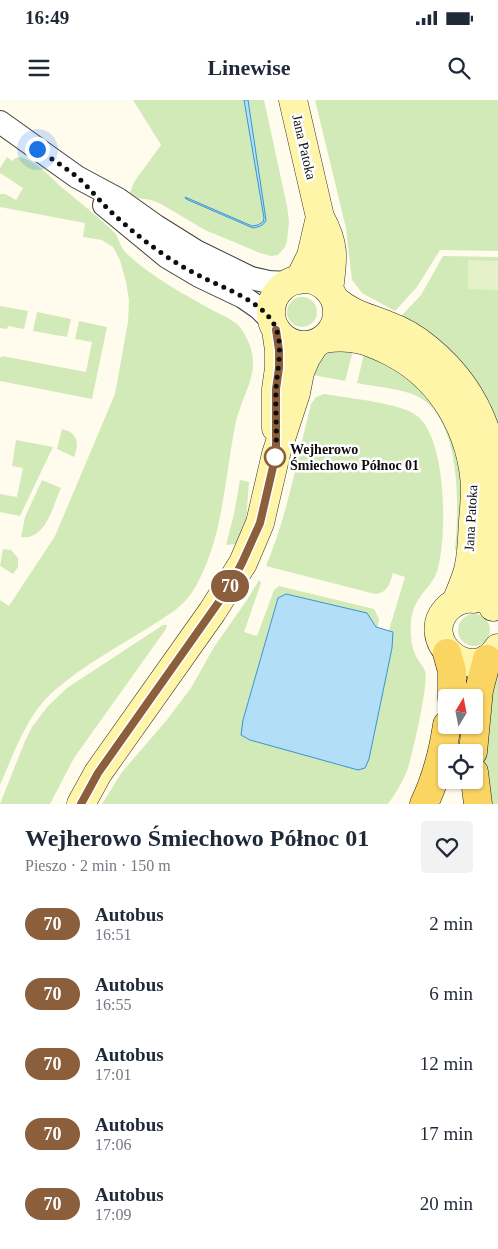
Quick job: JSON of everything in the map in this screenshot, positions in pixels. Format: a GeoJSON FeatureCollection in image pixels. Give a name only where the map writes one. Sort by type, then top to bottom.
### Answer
{"type":"FeatureCollection","features":[{"type":"Feature","properties":{"kind":"main road","name":"Jana Patoka"},"geometry":{"type":"LineString","coordinates":[[293,100],[320,217],[311,256],[294,281]]}},
{"type":"Feature","properties":{"kind":"main road"},"geometry":{"type":"LineString","coordinates":[[81,804],[98,773],[217,604],[242,563],[260,523],[276,454],[296,393],[300,372],[306,358],[320,341],[332,331],[336,321],[337,310],[332,295],[332,246],[328,232],[320,217]]}},
{"type":"Feature","properties":{"kind":"main road"},"geometry":{"type":"LineString","coordinates":[[276,454],[276,389],[279,350],[271,310],[274,299],[280,290],[294,281],[310,280],[320,283],[332,295]]}},
{"type":"Feature","properties":{"kind":"main road","name":"Jana Patoka"},"geometry":{"type":"LineString","coordinates":[[332,295],[348,310],[405,332],[446,365],[463,384],[475,402],[494,452],[497,472],[497,510],[489,573],[497,611]]}},
{"type":"Feature","properties":{"kind":"main road"},"geometry":{"type":"LineString","coordinates":[[274,326],[284,338],[293,344],[304,346],[320,341]]}},
{"type":"Feature","properties":{"kind":"main road","name":"Jana Patoka"},"geometry":{"type":"LineString","coordinates":[[320,341],[341,336],[357,339],[381,347],[401,358],[418,369],[432,383],[446,399],[460,424],[469,449],[475,488],[468,570],[456,602],[445,612],[439,626],[440,640],[448,652]]}},
{"type":"Feature","properties":{"kind":"main road"},"geometry":{"type":"LineString","coordinates":[[456,602],[470,598],[480,600],[497,611]]}},
{"type":"Feature","properties":{"kind":"main road"},"geometry":{"type":"LineString","coordinates":[[448,652],[454,658],[470,663],[478,662],[494,653]]}},
{"type":"Feature","properties":{"kind":"main road"},"geometry":{"type":"LineString","coordinates":[[448,652],[452,671],[452,689]]}},
{"type":"Feature","properties":{"kind":"main road"},"geometry":{"type":"LineString","coordinates":[[474,744],[479,690],[494,653]]}},
{"type":"Feature","properties":{"kind":"main road"},"geometry":{"type":"LineString","coordinates":[[424,804],[436,775],[446,734]]}},
{"type":"Feature","properties":{"kind":"main road"},"geometry":{"type":"LineString","coordinates":[[476,789],[478,804]]}},
{"type":"Feature","properties":{"kind":"street"},"geometry":{"type":"LineString","coordinates":[[0,122],[77,177],[107,208],[165,243],[251,278],[269,282],[294,281]]}},
{"type":"Feature","properties":{"kind":"street"},"geometry":{"type":"LineString","coordinates":[[165,243],[199,276],[243,297],[259,308],[274,326]]}},
{"type":"Feature","properties":{"kind":"green space"},"geometry":{"type":"Polygon","coordinates":[[[133,100],[264,100],[289,221],[287,241],[285,247],[278,255],[271,256],[260,253],[205,230],[161,204],[138,198],[130,193],[134,182],[161,145],[133,100]]]}},
{"type":"Feature","properties":{"kind":"green space"},"geometry":{"type":"Polygon","coordinates":[[[315,100],[498,100],[498,251],[440,250],[417,287],[395,311],[362,293],[352,280],[346,228],[315,100]]]}},
{"type":"Feature","properties":{"kind":"green space"},"geometry":{"type":"Polygon","coordinates":[[[7,157],[12,161],[21,157],[38,166],[112,230],[125,252],[145,269],[236,324],[242,330],[249,344],[253,356],[253,367],[235,426],[216,534],[202,575],[191,594],[172,612],[78,672],[45,700],[29,722],[0,785],[0,600],[9,606],[55,536],[115,394],[128,322],[129,300],[120,260],[113,247],[102,240],[83,237],[85,223],[0,207],[0,194],[5,194],[16,200],[23,188],[0,173],[0,168],[7,157]]]}},
{"type":"Feature","properties":{"kind":"green space"},"geometry":{"type":"Polygon","coordinates":[[[443,256],[498,257],[498,440],[399,321],[402,315],[421,295],[443,256]]]}},
{"type":"Feature","properties":{"kind":"green space"},"geometry":{"type":"Polygon","coordinates":[[[468,260],[498,261],[498,290],[468,289],[468,260]]]}},
{"type":"Feature","properties":{"kind":"green space"},"geometry":{"type":"Polygon","coordinates":[[[302,297],[313,301],[317,312],[313,323],[302,327],[291,323],[287,312],[291,301],[302,297]]]}},
{"type":"Feature","properties":{"kind":"green space"},"geometry":{"type":"Polygon","coordinates":[[[0,306],[28,311],[24,329],[8,326],[7,329],[0,328],[0,306]]]}},
{"type":"Feature","properties":{"kind":"green space"},"geometry":{"type":"Polygon","coordinates":[[[37,312],[71,319],[67,337],[33,331],[37,312]]]}},
{"type":"Feature","properties":{"kind":"green space"},"geometry":{"type":"Polygon","coordinates":[[[79,321],[107,327],[92,399],[0,381],[0,358],[2,356],[86,372],[92,342],[75,339],[79,321]]]}},
{"type":"Feature","properties":{"kind":"green space"},"geometry":{"type":"Polygon","coordinates":[[[354,347],[345,381],[308,374],[325,350],[354,347]]]}},
{"type":"Feature","properties":{"kind":"green space"},"geometry":{"type":"Polygon","coordinates":[[[365,350],[401,368],[445,416],[465,473],[462,550],[455,550],[457,489],[450,443],[442,423],[432,407],[417,396],[395,389],[357,383],[365,350]]]}},
{"type":"Feature","properties":{"kind":"green space"},"geometry":{"type":"Polygon","coordinates":[[[324,394],[386,404],[416,415],[426,427],[434,444],[439,464],[443,511],[441,553],[436,575],[416,604],[411,621],[413,649],[425,671],[426,678],[417,733],[408,768],[402,782],[388,804],[102,804],[122,772],[166,721],[191,688],[214,647],[259,580],[261,583],[244,632],[257,636],[274,590],[279,586],[374,609],[379,619],[378,627],[278,598],[243,720],[242,728],[245,738],[358,770],[369,759],[392,648],[393,632],[389,630],[405,577],[393,573],[386,590],[375,594],[266,566],[286,506],[311,404],[316,397],[324,394]]]}},
{"type":"Feature","properties":{"kind":"green space"},"geometry":{"type":"Polygon","coordinates":[[[62,429],[74,435],[76,439],[77,447],[74,457],[57,449],[62,429]]]}},
{"type":"Feature","properties":{"kind":"green space"},"geometry":{"type":"Polygon","coordinates":[[[16,440],[53,447],[20,516],[0,512],[0,494],[17,497],[23,468],[12,466],[16,440]]]}},
{"type":"Feature","properties":{"kind":"green space"},"geometry":{"type":"Polygon","coordinates":[[[42,480],[61,488],[43,528],[30,537],[21,537],[25,517],[42,480]]]}},
{"type":"Feature","properties":{"kind":"green space"},"geometry":{"type":"Polygon","coordinates":[[[240,480],[249,482],[246,522],[237,544],[226,545],[234,514],[240,480]]]}},
{"type":"Feature","properties":{"kind":"green space"},"geometry":{"type":"Polygon","coordinates":[[[3,549],[11,550],[18,558],[18,567],[13,574],[0,566],[3,549]]]}},
{"type":"Feature","properties":{"kind":"green space"},"geometry":{"type":"Polygon","coordinates":[[[474,614],[480,615],[485,619],[489,624],[489,636],[485,641],[480,645],[474,646],[468,645],[463,641],[459,636],[458,630],[459,624],[463,619],[468,615],[474,614]]]}},
{"type":"Feature","properties":{"kind":"green space"},"geometry":{"type":"Polygon","coordinates":[[[163,625],[167,625],[166,629],[74,758],[50,804],[0,804],[25,741],[32,727],[48,706],[67,688],[163,625]]]}},
{"type":"Feature","properties":{"kind":"green space"},"geometry":{"type":"Polygon","coordinates":[[[498,667],[498,804],[490,804],[485,765],[487,709],[498,667]]]}},
{"type":"Feature","properties":{"kind":"water"},"geometry":{"type":"Polygon","coordinates":[[[244,100],[248,100],[266,220],[259,227],[253,228],[185,197],[252,226],[263,222],[264,218],[244,100]]]}},
{"type":"Feature","properties":{"kind":"water"},"geometry":{"type":"Polygon","coordinates":[[[286,594],[367,613],[376,627],[393,632],[392,648],[369,759],[365,768],[358,770],[250,740],[241,735],[243,720],[278,598],[286,594]]]}},
{"type":"Feature","properties":{"kind":"bus line","name":"70"},"geometry":{"type":"LineString","coordinates":[[81,804],[98,773],[228,589],[260,523],[276,454],[276,389],[279,368],[276,330]]}},
{"type":"Feature","properties":{"kind":"place","name":"Wejherowo Śmiechowo Północ 01"},"geometry":{"type":"Point","coordinates":[275,457]}},
{"type":"Feature","properties":{"kind":"route"},"geometry":{"type":"LineString","coordinates":[[37,149],[77,177],[107,208],[167,257],[199,276],[243,297],[259,308],[272,321],[276,330],[279,350],[276,389],[275,457]]}}]}
